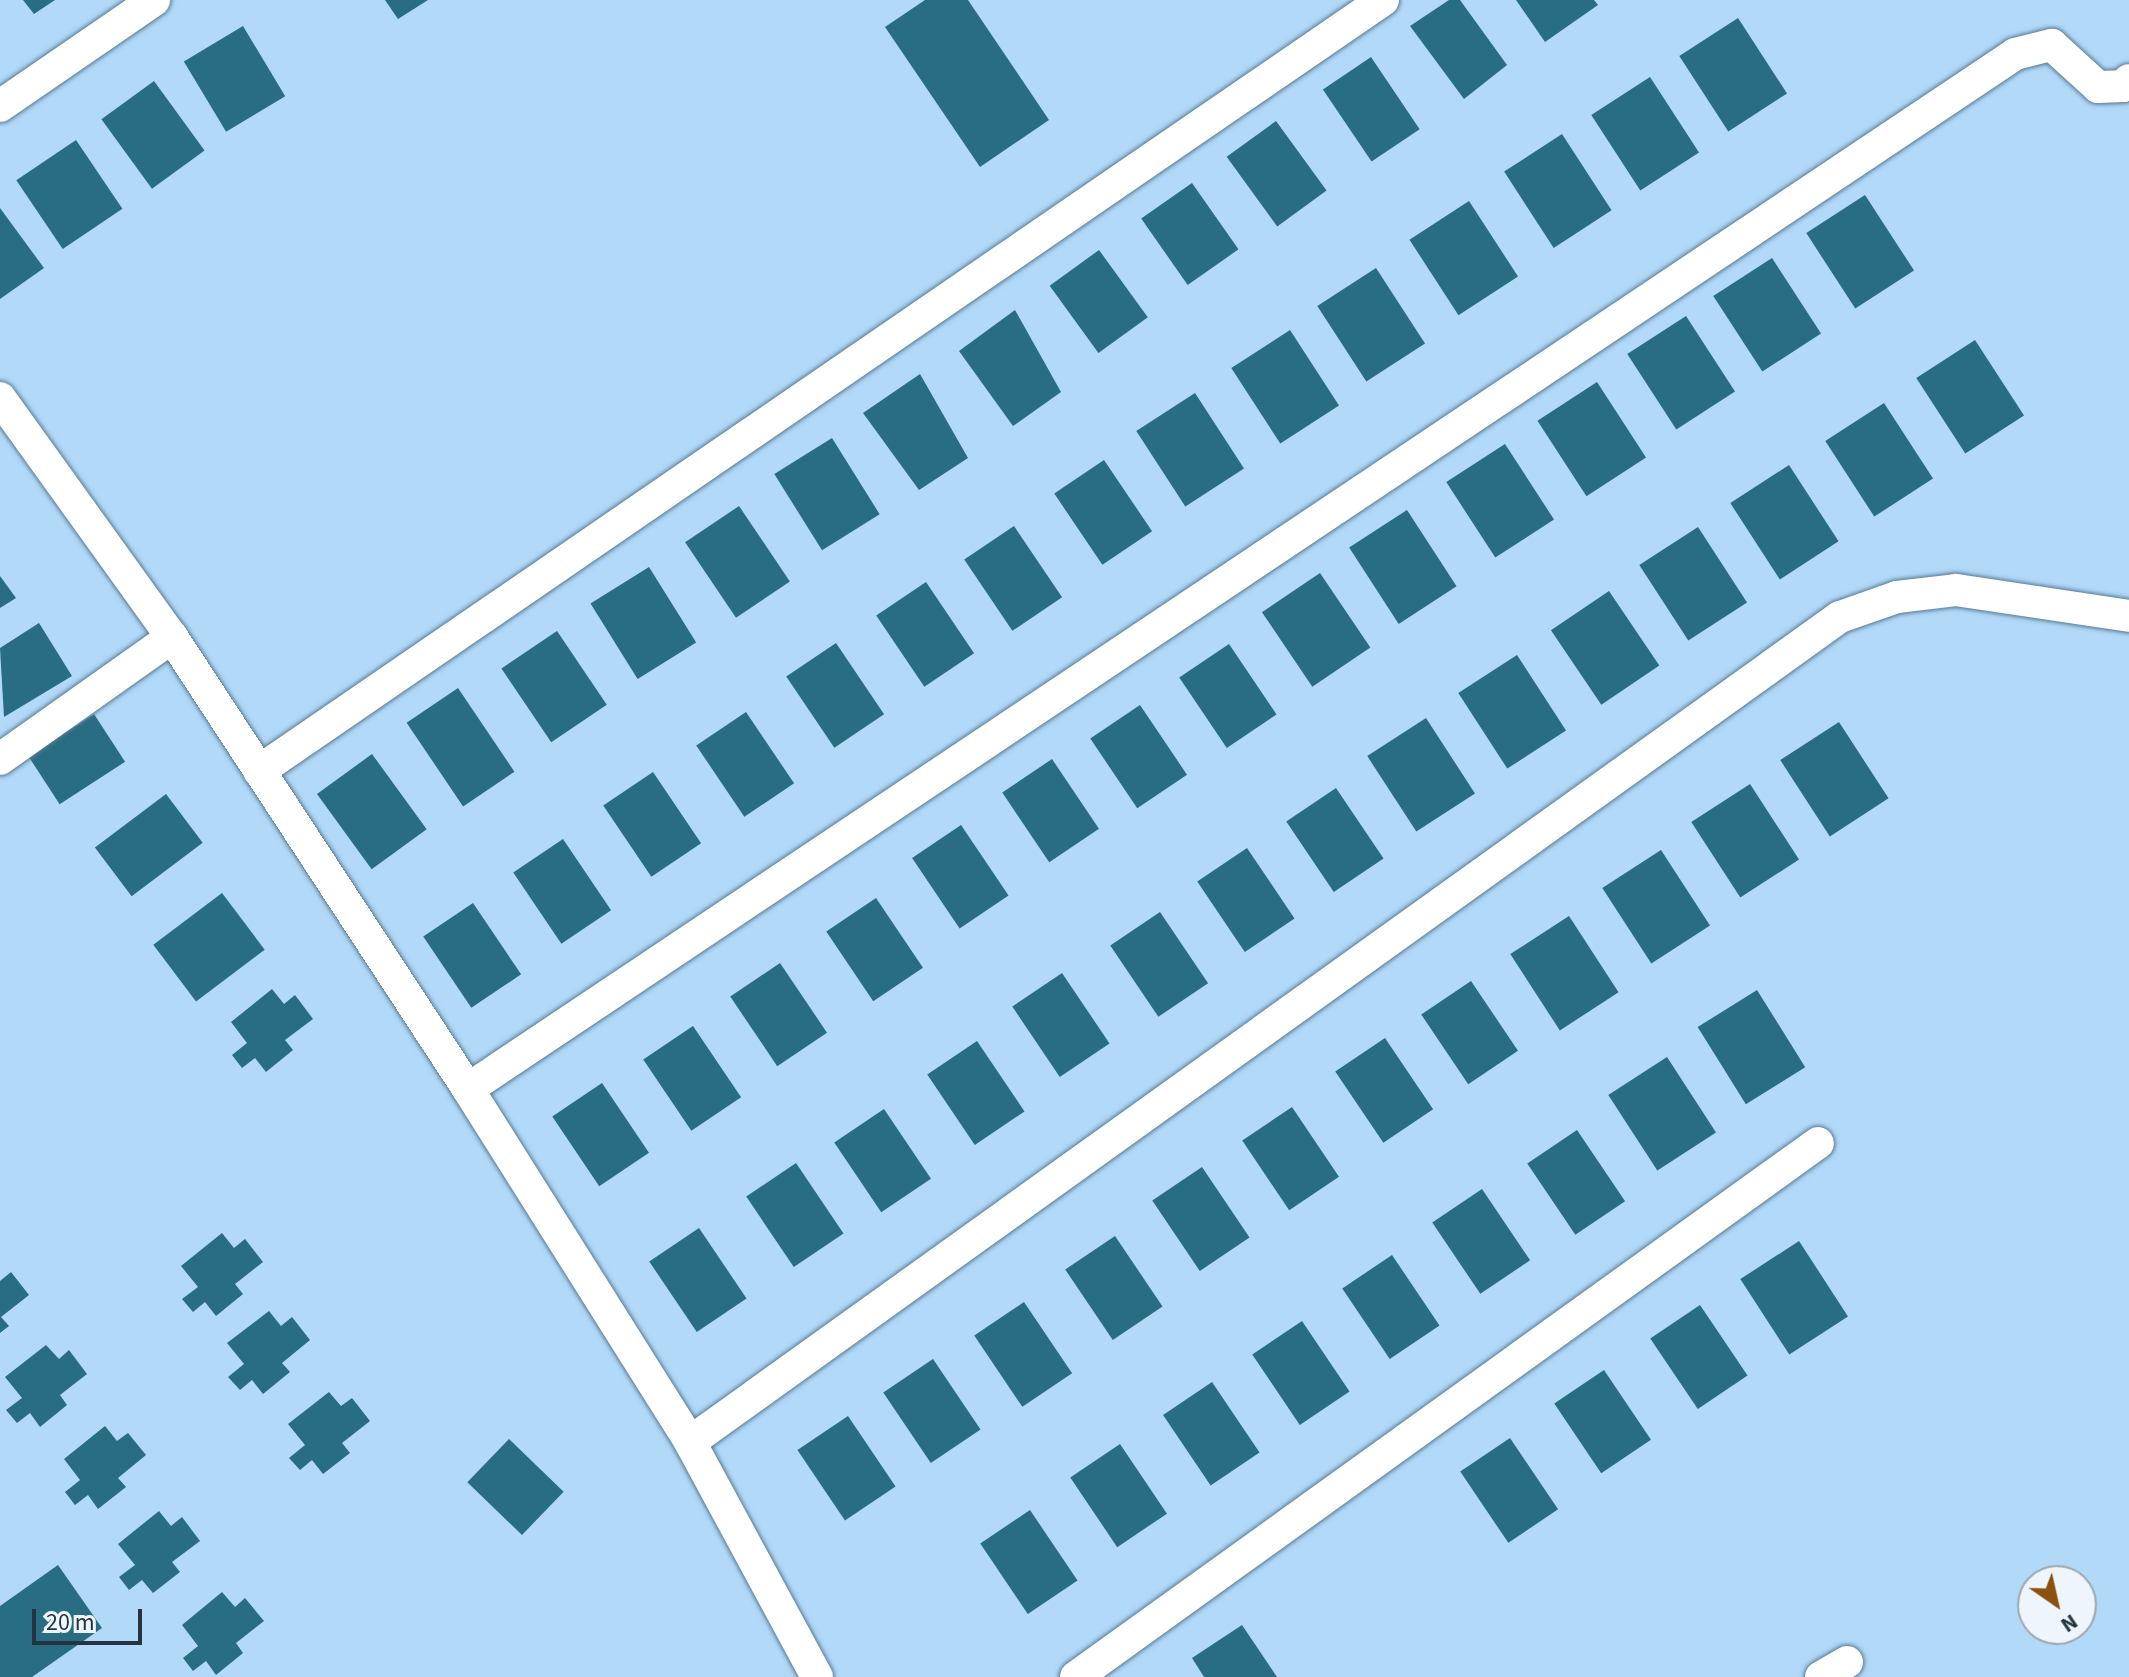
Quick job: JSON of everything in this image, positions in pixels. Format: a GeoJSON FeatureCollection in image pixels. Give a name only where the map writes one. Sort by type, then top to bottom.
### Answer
{"type":"FeatureCollection","features":[{"type":"Feature","properties":{"kind":"street"},"geometry":{"type":"LineString","coordinates":[[0,106],[154,0]]}},
{"type":"Feature","properties":{"kind":"street"},"geometry":{"type":"LineString","coordinates":[[259,771],[1383,0]]}},
{"type":"Feature","properties":{"kind":"street"},"geometry":{"type":"LineString","coordinates":[[468,1089],[2015,54],[2052,45],[2098,87],[2123,86],[2129,80]]}},
{"type":"Feature","properties":{"kind":"street"},"geometry":{"type":"LineString","coordinates":[[0,398],[172,637],[468,1089],[690,1442],[817,1677]]}},
{"type":"Feature","properties":{"kind":"street"},"geometry":{"type":"LineString","coordinates":[[690,1442],[1840,617],[1897,597],[1956,590],[2129,616]]}},
{"type":"Feature","properties":{"kind":"street"},"geometry":{"type":"LineString","coordinates":[[0,759],[172,637]]}},
{"type":"Feature","properties":{"kind":"street"},"geometry":{"type":"LineString","coordinates":[[1076,1677],[1818,1143]]}},
{"type":"Feature","properties":{"kind":"building"},"geometry":{"type":"Polygon","coordinates":[[[23,0],[55,0],[34,14],[23,0]]]}},
{"type":"Feature","properties":{"kind":"building"},"geometry":{"type":"Polygon","coordinates":[[[385,0],[428,0],[398,19],[385,0]]]}},
{"type":"Feature","properties":{"kind":"building"},"geometry":{"type":"Polygon","coordinates":[[[925,0],[968,0],[1049,120],[980,167],[885,27],[925,0]]]}},
{"type":"Feature","properties":{"kind":"building"},"geometry":{"type":"Polygon","coordinates":[[[1449,0],[1460,0],[1507,65],[1464,99],[1410,26],[1449,0]]]}},
{"type":"Feature","properties":{"kind":"building"},"geometry":{"type":"Polygon","coordinates":[[[1516,0],[1594,0],[1598,5],[1545,42],[1516,0]]]}},
{"type":"Feature","properties":{"kind":"building"},"geometry":{"type":"Polygon","coordinates":[[[1738,18],[1787,93],[1728,132],[1679,56],[1738,18]]]}},
{"type":"Feature","properties":{"kind":"building"},"geometry":{"type":"Polygon","coordinates":[[[243,26],[285,96],[226,132],[184,62],[243,26]]]}},
{"type":"Feature","properties":{"kind":"building"},"geometry":{"type":"Polygon","coordinates":[[[1371,57],[1420,129],[1372,162],[1323,89],[1371,57]]]}},
{"type":"Feature","properties":{"kind":"building"},"geometry":{"type":"Polygon","coordinates":[[[1650,77],[1699,152],[1640,191],[1591,115],[1650,77]]]}},
{"type":"Feature","properties":{"kind":"building"},"geometry":{"type":"Polygon","coordinates":[[[154,81],[205,151],[152,189],[101,119],[154,81]]]}},
{"type":"Feature","properties":{"kind":"building"},"geometry":{"type":"Polygon","coordinates":[[[1276,121],[1327,191],[1277,226],[1227,157],[1276,121]]]}},
{"type":"Feature","properties":{"kind":"building"},"geometry":{"type":"Polygon","coordinates":[[[1562,134],[1612,210],[1554,248],[1504,172],[1562,134]]]}},
{"type":"Feature","properties":{"kind":"building"},"geometry":{"type":"Polygon","coordinates":[[[76,140],[122,209],[63,249],[16,180],[76,140]]]}},
{"type":"Feature","properties":{"kind":"building"},"geometry":{"type":"Polygon","coordinates":[[[1192,183],[1238,249],[1188,285],[1141,219],[1192,183]]]}},
{"type":"Feature","properties":{"kind":"building"},"geometry":{"type":"Polygon","coordinates":[[[1865,195],[1914,270],[1855,309],[1806,233],[1865,195]]]}},
{"type":"Feature","properties":{"kind":"building"},"geometry":{"type":"Polygon","coordinates":[[[1469,201],[1518,276],[1458,315],[1409,240],[1469,201]]]}},
{"type":"Feature","properties":{"kind":"building"},"geometry":{"type":"Polygon","coordinates":[[[0,208],[44,268],[0,299],[0,208]]]}},
{"type":"Feature","properties":{"kind":"building"},"geometry":{"type":"Polygon","coordinates":[[[1099,250],[1148,317],[1098,353],[1050,286],[1099,250]]]}},
{"type":"Feature","properties":{"kind":"building"},"geometry":{"type":"Polygon","coordinates":[[[1772,258],[1821,333],[1762,372],[1713,296],[1772,258]]]}},
{"type":"Feature","properties":{"kind":"building"},"geometry":{"type":"Polygon","coordinates":[[[1376,268],[1425,343],[1366,382],[1317,306],[1376,268]]]}},
{"type":"Feature","properties":{"kind":"building"},"geometry":{"type":"Polygon","coordinates":[[[1015,310],[1061,392],[1013,426],[959,351],[1015,310]]]}},
{"type":"Feature","properties":{"kind":"building"},"geometry":{"type":"Polygon","coordinates":[[[1686,316],[1735,391],[1676,430],[1627,354],[1686,316]]]}},
{"type":"Feature","properties":{"kind":"building"},"geometry":{"type":"Polygon","coordinates":[[[1290,330],[1339,405],[1280,444],[1231,368],[1290,330]]]}},
{"type":"Feature","properties":{"kind":"building"},"geometry":{"type":"Polygon","coordinates":[[[1975,340],[2024,415],[1965,454],[1916,378],[1975,340]]]}},
{"type":"Feature","properties":{"kind":"building"},"geometry":{"type":"Polygon","coordinates":[[[920,374],[968,458],[919,490],[863,413],[920,374]]]}},
{"type":"Feature","properties":{"kind":"building"},"geometry":{"type":"Polygon","coordinates":[[[1597,382],[1646,457],[1586,496],[1537,421],[1597,382]]]}},
{"type":"Feature","properties":{"kind":"building"},"geometry":{"type":"Polygon","coordinates":[[[1195,393],[1244,468],[1185,507],[1136,431],[1195,393]]]}},
{"type":"Feature","properties":{"kind":"building"},"geometry":{"type":"Polygon","coordinates":[[[1884,403],[1933,478],[1874,517],[1825,441],[1884,403]]]}},
{"type":"Feature","properties":{"kind":"building"},"geometry":{"type":"Polygon","coordinates":[[[832,438],[880,514],[822,550],[774,474],[832,438]]]}},
{"type":"Feature","properties":{"kind":"building"},"geometry":{"type":"Polygon","coordinates":[[[1505,444],[1554,519],[1495,558],[1446,482],[1505,444]]]}},
{"type":"Feature","properties":{"kind":"building"},"geometry":{"type":"Polygon","coordinates":[[[1104,460],[1152,531],[1102,565],[1054,494],[1104,460]]]}},
{"type":"Feature","properties":{"kind":"building"},"geometry":{"type":"Polygon","coordinates":[[[1789,465],[1839,541],[1780,579],[1730,503],[1789,465]]]}},
{"type":"Feature","properties":{"kind":"building"},"geometry":{"type":"Polygon","coordinates":[[[739,506],[790,581],[736,618],[685,542],[739,506]]]}},
{"type":"Feature","properties":{"kind":"building"},"geometry":{"type":"Polygon","coordinates":[[[1407,510],[1457,586],[1399,624],[1349,548],[1407,510]]]}},
{"type":"Feature","properties":{"kind":"building"},"geometry":{"type":"Polygon","coordinates":[[[1014,526],[1062,597],[1012,631],[964,560],[1014,526]]]}},
{"type":"Feature","properties":{"kind":"building"},"geometry":{"type":"Polygon","coordinates":[[[1698,527],[1747,602],[1688,641],[1639,565],[1698,527]]]}},
{"type":"Feature","properties":{"kind":"building"},"geometry":{"type":"Polygon","coordinates":[[[649,567],[696,642],[638,679],[590,604],[649,567]]]}},
{"type":"Feature","properties":{"kind":"building"},"geometry":{"type":"Polygon","coordinates":[[[1320,573],[1370,648],[1312,687],[1262,612],[1320,573]]]}},
{"type":"Feature","properties":{"kind":"building"},"geometry":{"type":"Polygon","coordinates":[[[0,576],[16,598],[0,608],[0,576]]]}},
{"type":"Feature","properties":{"kind":"building"},"geometry":{"type":"Polygon","coordinates":[[[926,582],[974,653],[924,687],[876,616],[926,582]]]}},
{"type":"Feature","properties":{"kind":"building"},"geometry":{"type":"Polygon","coordinates":[[[1609,591],[1659,666],[1601,705],[1551,630],[1609,591]]]}},
{"type":"Feature","properties":{"kind":"building"},"geometry":{"type":"Polygon","coordinates":[[[39,623],[72,676],[4,717],[0,648],[39,623]]]}},
{"type":"Feature","properties":{"kind":"building"},"geometry":{"type":"Polygon","coordinates":[[[557,631],[607,705],[551,742],[501,668],[557,631]]]}},
{"type":"Feature","properties":{"kind":"building"},"geometry":{"type":"Polygon","coordinates":[[[836,643],[884,714],[834,748],[786,677],[836,643]]]}},
{"type":"Feature","properties":{"kind":"building"},"geometry":{"type":"Polygon","coordinates":[[[1229,644],[1277,714],[1227,748],[1179,678],[1229,644]]]}},
{"type":"Feature","properties":{"kind":"building"},"geometry":{"type":"Polygon","coordinates":[[[1517,655],[1566,730],[1507,769],[1458,693],[1517,655]]]}},
{"type":"Feature","properties":{"kind":"building"},"geometry":{"type":"Polygon","coordinates":[[[458,688],[514,772],[463,806],[407,723],[458,688]]]}},
{"type":"Feature","properties":{"kind":"building"},"geometry":{"type":"Polygon","coordinates":[[[1140,705],[1187,775],[1137,808],[1090,739],[1140,705]]]}},
{"type":"Feature","properties":{"kind":"building"},"geometry":{"type":"Polygon","coordinates":[[[746,712],[794,783],[744,817],[696,746],[746,712]]]}},
{"type":"Feature","properties":{"kind":"building"},"geometry":{"type":"Polygon","coordinates":[[[94,714],[125,762],[60,804],[29,756],[94,714]]]}},
{"type":"Feature","properties":{"kind":"building"},"geometry":{"type":"Polygon","coordinates":[[[1426,718],[1475,793],[1416,832],[1367,756],[1426,718]]]}},
{"type":"Feature","properties":{"kind":"building"},"geometry":{"type":"Polygon","coordinates":[[[1839,722],[1889,798],[1830,836],[1780,760],[1839,722]]]}},
{"type":"Feature","properties":{"kind":"building"},"geometry":{"type":"Polygon","coordinates":[[[372,754],[427,829],[372,869],[317,794],[372,754]]]}},
{"type":"Feature","properties":{"kind":"building"},"geometry":{"type":"Polygon","coordinates":[[[1052,759],[1099,829],[1049,862],[1002,793],[1052,759]]]}},
{"type":"Feature","properties":{"kind":"building"},"geometry":{"type":"Polygon","coordinates":[[[653,772],[701,843],[651,877],[603,806],[653,772]]]}},
{"type":"Feature","properties":{"kind":"building"},"geometry":{"type":"Polygon","coordinates":[[[1750,784],[1799,859],[1740,898],[1691,822],[1750,784]]]}},
{"type":"Feature","properties":{"kind":"building"},"geometry":{"type":"Polygon","coordinates":[[[1336,788],[1384,858],[1334,892],[1286,822],[1336,788]]]}},
{"type":"Feature","properties":{"kind":"building"},"geometry":{"type":"Polygon","coordinates":[[[166,794],[203,843],[132,896],[95,848],[166,794]]]}},
{"type":"Feature","properties":{"kind":"building"},"geometry":{"type":"Polygon","coordinates":[[[961,825],[1009,895],[960,928],[912,858],[961,825]]]}},
{"type":"Feature","properties":{"kind":"building"},"geometry":{"type":"Polygon","coordinates":[[[563,839],[611,910],[561,944],[513,873],[563,839]]]}},
{"type":"Feature","properties":{"kind":"building"},"geometry":{"type":"Polygon","coordinates":[[[1247,848],[1295,918],[1245,952],[1197,882],[1247,848]]]}},
{"type":"Feature","properties":{"kind":"building"},"geometry":{"type":"Polygon","coordinates":[[[1661,850],[1710,925],[1651,964],[1602,888],[1661,850]]]}},
{"type":"Feature","properties":{"kind":"building"},"geometry":{"type":"Polygon","coordinates":[[[222,893],[265,950],[196,1001],[153,945],[222,893]]]}},
{"type":"Feature","properties":{"kind":"building"},"geometry":{"type":"Polygon","coordinates":[[[876,898],[923,968],[873,1001],[826,932],[876,898]]]}},
{"type":"Feature","properties":{"kind":"building"},"geometry":{"type":"Polygon","coordinates":[[[473,903],[521,974],[471,1008],[423,937],[473,903]]]}},
{"type":"Feature","properties":{"kind":"building"},"geometry":{"type":"Polygon","coordinates":[[[1160,912],[1208,983],[1158,1017],[1110,946],[1160,912]]]}},
{"type":"Feature","properties":{"kind":"building"},"geometry":{"type":"Polygon","coordinates":[[[1569,916],[1619,992],[1560,1030],[1510,954],[1569,916]]]}},
{"type":"Feature","properties":{"kind":"building"},"geometry":{"type":"Polygon","coordinates":[[[780,963],[827,1033],[777,1066],[730,997],[780,963]]]}},
{"type":"Feature","properties":{"kind":"building"},"geometry":{"type":"Polygon","coordinates":[[[1062,973],[1110,1043],[1060,1077],[1012,1007],[1062,973]]]}},
{"type":"Feature","properties":{"kind":"building"},"geometry":{"type":"Polygon","coordinates":[[[1471,981],[1518,1051],[1468,1084],[1421,1015],[1471,981]]]}},
{"type":"Feature","properties":{"kind":"building"},"geometry":{"type":"Polygon","coordinates":[[[272,989],[284,1004],[295,995],[313,1019],[285,1040],[293,1050],[266,1072],[255,1058],[242,1068],[232,1055],[247,1043],[231,1022],[272,989]]]}},
{"type":"Feature","properties":{"kind":"building"},"geometry":{"type":"Polygon","coordinates":[[[1757,990],[1805,1067],[1746,1104],[1698,1027],[1757,990]]]}},
{"type":"Feature","properties":{"kind":"building"},"geometry":{"type":"Polygon","coordinates":[[[693,1026],[741,1097],[691,1131],[643,1060],[693,1026]]]}},
{"type":"Feature","properties":{"kind":"building"},"geometry":{"type":"Polygon","coordinates":[[[1385,1038],[1433,1109],[1383,1143],[1335,1072],[1385,1038]]]}},
{"type":"Feature","properties":{"kind":"building"},"geometry":{"type":"Polygon","coordinates":[[[977,1041],[1025,1111],[975,1145],[927,1075],[977,1041]]]}},
{"type":"Feature","properties":{"kind":"building"},"geometry":{"type":"Polygon","coordinates":[[[1667,1057],[1716,1132],[1657,1171],[1608,1095],[1667,1057]]]}},
{"type":"Feature","properties":{"kind":"building"},"geometry":{"type":"Polygon","coordinates":[[[602,1083],[649,1153],[599,1186],[552,1117],[602,1083]]]}},
{"type":"Feature","properties":{"kind":"building"},"geometry":{"type":"Polygon","coordinates":[[[1292,1107],[1339,1177],[1289,1210],[1242,1141],[1292,1107]]]}},
{"type":"Feature","properties":{"kind":"building"},"geometry":{"type":"Polygon","coordinates":[[[884,1109],[931,1179],[881,1212],[834,1143],[884,1109]]]}},
{"type":"Feature","properties":{"kind":"building"},"geometry":{"type":"Polygon","coordinates":[[[1577,1130],[1625,1201],[1575,1235],[1527,1164],[1577,1130]]]}},
{"type":"Feature","properties":{"kind":"building"},"geometry":{"type":"Polygon","coordinates":[[[796,1163],[844,1233],[794,1267],[746,1197],[796,1163]]]}},
{"type":"Feature","properties":{"kind":"building"},"geometry":{"type":"Polygon","coordinates":[[[1202,1167],[1250,1237],[1200,1271],[1152,1201],[1202,1167]]]}},
{"type":"Feature","properties":{"kind":"building"},"geometry":{"type":"Polygon","coordinates":[[[1482,1189],[1530,1260],[1480,1294],[1432,1223],[1482,1189]]]}},
{"type":"Feature","properties":{"kind":"building"},"geometry":{"type":"Polygon","coordinates":[[[699,1228],[747,1298],[697,1332],[649,1262],[699,1228]]]}},
{"type":"Feature","properties":{"kind":"building"},"geometry":{"type":"Polygon","coordinates":[[[222,1233],[234,1248],[245,1239],[263,1262],[235,1284],[243,1294],[216,1316],[205,1302],[193,1312],[182,1299],[198,1287],[181,1266],[222,1233]]]}},
{"type":"Feature","properties":{"kind":"building"},"geometry":{"type":"Polygon","coordinates":[[[1115,1236],[1163,1306],[1113,1340],[1065,1270],[1115,1236]]]}},
{"type":"Feature","properties":{"kind":"building"},"geometry":{"type":"Polygon","coordinates":[[[1799,1241],[1848,1316],[1789,1355],[1740,1279],[1799,1241]]]}},
{"type":"Feature","properties":{"kind":"building"},"geometry":{"type":"Polygon","coordinates":[[[1392,1255],[1440,1325],[1390,1359],[1342,1289],[1392,1255]]]}},
{"type":"Feature","properties":{"kind":"building"},"geometry":{"type":"Polygon","coordinates":[[[11,1272],[29,1295],[1,1317],[9,1326],[0,1333],[0,1281],[11,1272]]]}},
{"type":"Feature","properties":{"kind":"building"},"geometry":{"type":"Polygon","coordinates":[[[1024,1302],[1072,1373],[1022,1407],[974,1336],[1024,1302]]]}},
{"type":"Feature","properties":{"kind":"building"},"geometry":{"type":"Polygon","coordinates":[[[1700,1305],[1748,1375],[1698,1409],[1650,1339],[1700,1305]]]}},
{"type":"Feature","properties":{"kind":"building"},"geometry":{"type":"Polygon","coordinates":[[[269,1311],[281,1326],[292,1317],[310,1340],[282,1363],[290,1372],[263,1394],[252,1380],[240,1390],[228,1377],[244,1364],[227,1343],[269,1311]]]}},
{"type":"Feature","properties":{"kind":"building"},"geometry":{"type":"Polygon","coordinates":[[[1302,1321],[1350,1391],[1300,1425],[1252,1355],[1302,1321]]]}},
{"type":"Feature","properties":{"kind":"building"},"geometry":{"type":"Polygon","coordinates":[[[46,1345],[59,1359],[69,1350],[87,1374],[60,1395],[67,1405],[40,1427],[30,1413],[17,1423],[6,1410],[22,1398],[5,1377],[46,1345]]]}},
{"type":"Feature","properties":{"kind":"building"},"geometry":{"type":"Polygon","coordinates":[[[933,1359],[981,1429],[931,1463],[883,1393],[933,1359]]]}},
{"type":"Feature","properties":{"kind":"building"},"geometry":{"type":"Polygon","coordinates":[[[1604,1370],[1651,1440],[1601,1473],[1554,1404],[1604,1370]]]}},
{"type":"Feature","properties":{"kind":"building"},"geometry":{"type":"Polygon","coordinates":[[[1212,1382],[1260,1452],[1211,1485],[1163,1415],[1212,1382]]]}},
{"type":"Feature","properties":{"kind":"building"},"geometry":{"type":"Polygon","coordinates":[[[329,1392],[341,1406],[352,1398],[370,1421],[342,1443],[350,1453],[323,1474],[312,1460],[300,1470],[289,1458],[305,1445],[288,1424],[329,1392]]]}},
{"type":"Feature","properties":{"kind":"building"},"geometry":{"type":"Polygon","coordinates":[[[848,1416],[896,1486],[845,1521],[797,1450],[848,1416]]]}},
{"type":"Feature","properties":{"kind":"building"},"geometry":{"type":"Polygon","coordinates":[[[105,1426],[117,1441],[128,1433],[146,1455],[118,1478],[126,1487],[98,1509],[88,1495],[75,1505],[65,1492],[80,1480],[64,1459],[105,1426]]]}},
{"type":"Feature","properties":{"kind":"building"},"geometry":{"type":"Polygon","coordinates":[[[1510,1438],[1558,1509],[1508,1543],[1460,1472],[1510,1438]]]}},
{"type":"Feature","properties":{"kind":"building"},"geometry":{"type":"Polygon","coordinates":[[[509,1439],[564,1492],[522,1535],[467,1482],[509,1439]]]}},
{"type":"Feature","properties":{"kind":"building"},"geometry":{"type":"Polygon","coordinates":[[[1120,1444],[1167,1514],[1117,1547],[1070,1478],[1120,1444]]]}},
{"type":"Feature","properties":{"kind":"building"},"geometry":{"type":"Polygon","coordinates":[[[1030,1510],[1078,1580],[1028,1614],[980,1544],[1030,1510]]]}},
{"type":"Feature","properties":{"kind":"building"},"geometry":{"type":"Polygon","coordinates":[[[159,1511],[171,1526],[182,1517],[200,1541],[172,1562],[180,1572],[153,1593],[142,1580],[129,1590],[119,1577],[135,1565],[118,1544],[159,1511]]]}},
{"type":"Feature","properties":{"kind":"building"},"geometry":{"type":"Polygon","coordinates":[[[58,1565],[102,1628],[32,1677],[0,1677],[0,1606],[58,1565]]]}},
{"type":"Feature","properties":{"kind":"building"},"geometry":{"type":"Polygon","coordinates":[[[222,1592],[235,1607],[245,1598],[264,1621],[236,1643],[243,1653],[216,1675],[206,1661],[193,1671],[183,1658],[198,1646],[182,1625],[222,1592]]]}},
{"type":"Feature","properties":{"kind":"building"},"geometry":{"type":"Polygon","coordinates":[[[1242,1625],[1277,1677],[1204,1677],[1192,1658],[1242,1625]]]}}]}
